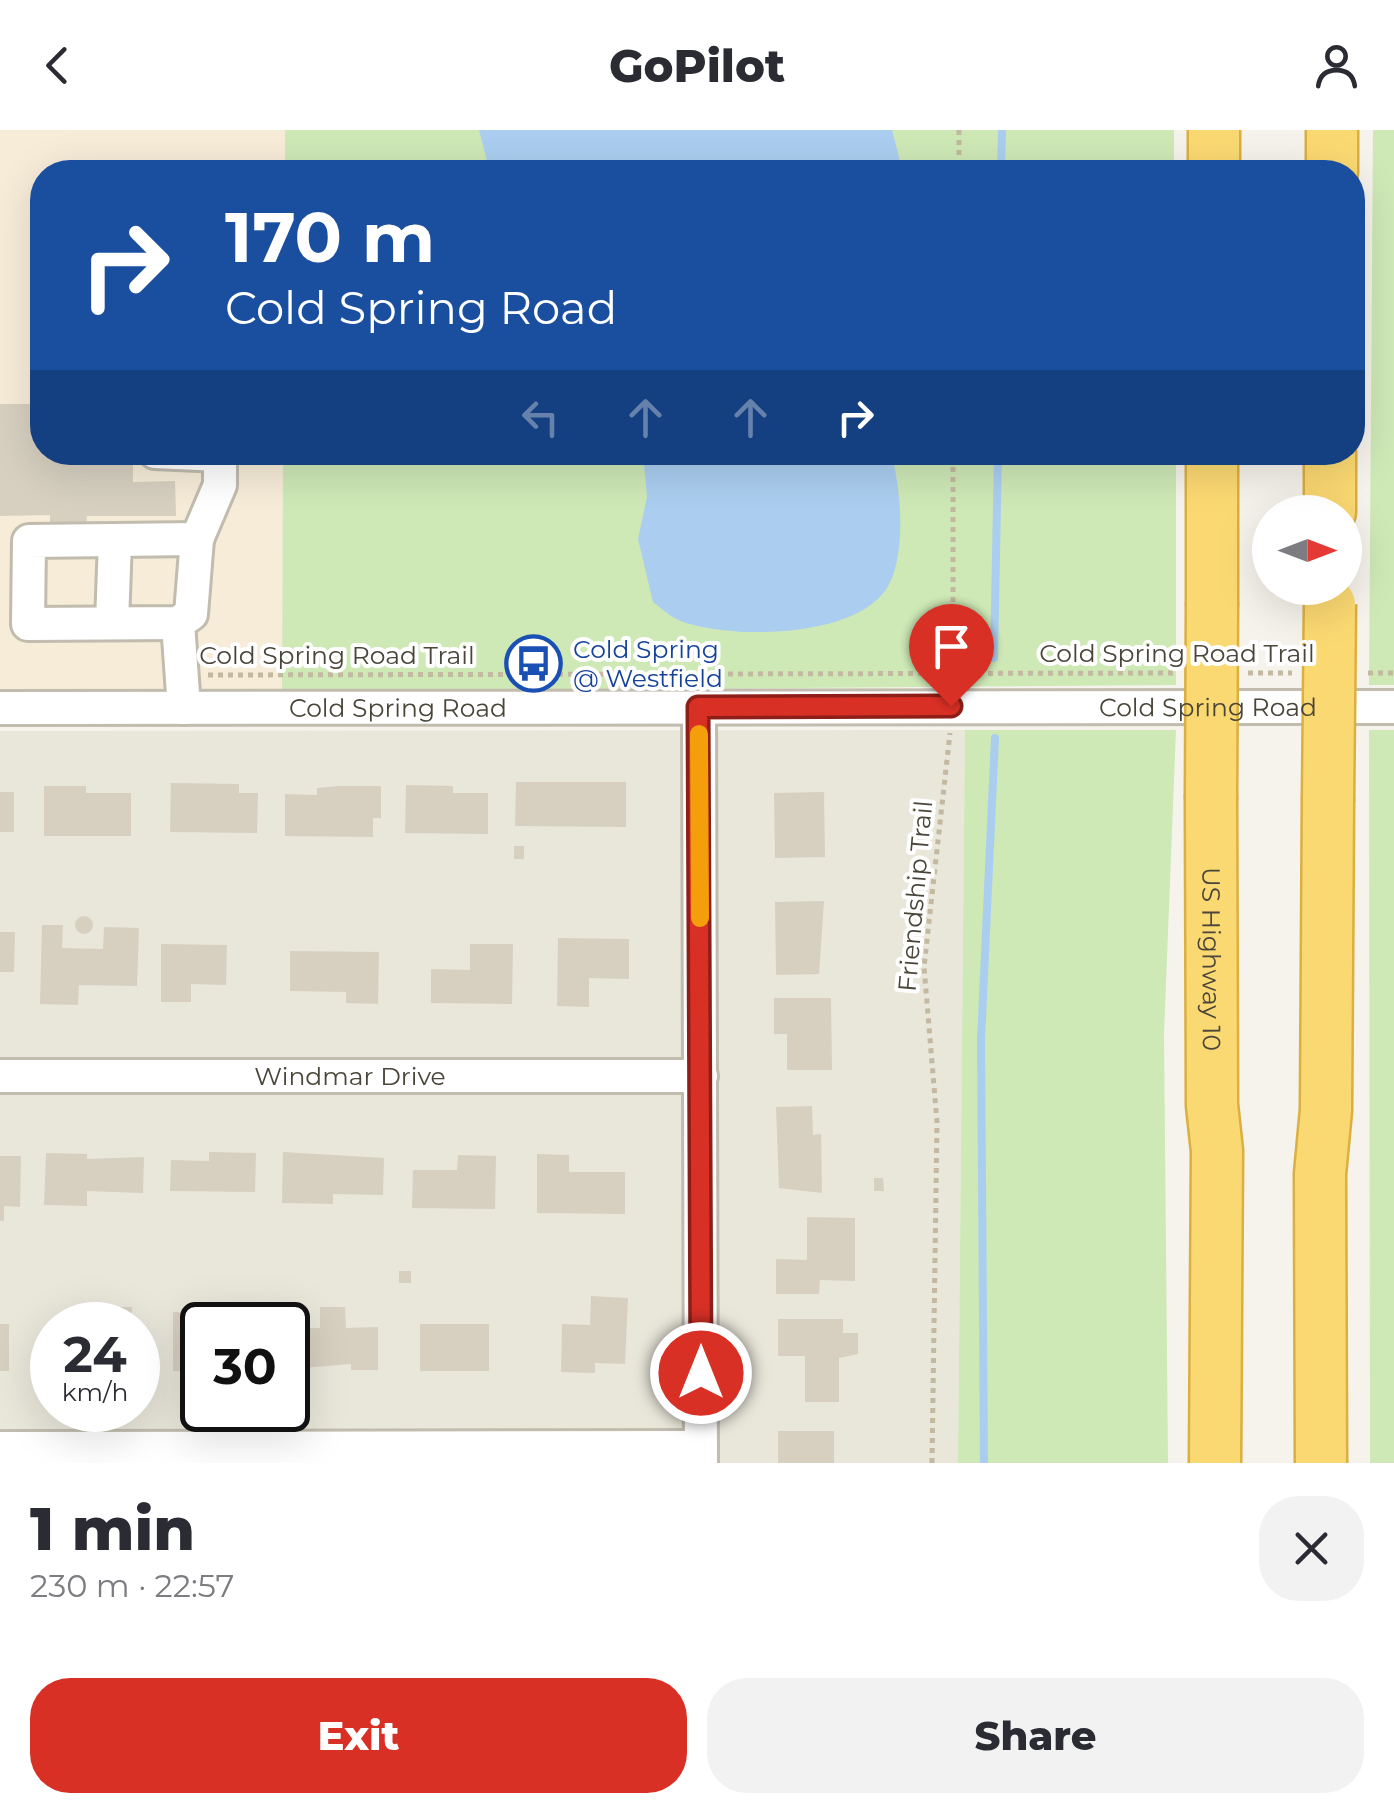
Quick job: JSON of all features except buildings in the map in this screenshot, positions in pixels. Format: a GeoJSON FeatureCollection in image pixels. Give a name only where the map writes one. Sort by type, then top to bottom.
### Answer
{"type":"FeatureCollection","features":[{"type":"Feature","properties":{"kind":"highway"},"geometry":{"type":"LineString","coordinates":[[1214,130],[1214,160]]}},
{"type":"Feature","properties":{"kind":"highway"},"geometry":{"type":"LineString","coordinates":[[1332,130],[1332,160]]}},
{"type":"Feature","properties":{"kind":"highway","name":"US Highway 10"},"geometry":{"type":"LineString","coordinates":[[1212,465],[1215,1463]]}},
{"type":"Feature","properties":{"kind":"highway"},"geometry":{"type":"LineString","coordinates":[[1330,465],[1330,495]]}},
{"type":"Feature","properties":{"kind":"highway"},"geometry":{"type":"LineString","coordinates":[[1320,1463],[1320,1174],[1326,1110],[1330,605]]}},
{"type":"Feature","properties":{"kind":"highway"},"geometry":{"type":"LineString","coordinates":[[1188,1463],[1196,1143],[1212,1105]]}},
{"type":"Feature","properties":{"kind":"highway"},"geometry":{"type":"LineString","coordinates":[[1326,1110],[1344,1176],[1345,1463]]}},
{"type":"Feature","properties":{"kind":"street"},"geometry":{"type":"LineString","coordinates":[[197,539],[29,542],[28,624],[178,623],[191,614],[197,539],[220,485],[220,465]]}},
{"type":"Feature","properties":{"kind":"street"},"geometry":{"type":"LineString","coordinates":[[112,623],[115,540]]}},
{"type":"Feature","properties":{"kind":"street"},"geometry":{"type":"LineString","coordinates":[[178,623],[184,708]]}},
{"type":"Feature","properties":{"kind":"street"},"geometry":{"type":"LineString","coordinates":[[0,1448],[701,1455],[698,707]]}},
{"type":"Feature","properties":{"kind":"street","name":"Cold Spring Road"},"geometry":{"type":"LineString","coordinates":[[0,708],[1394,707]]}},
{"type":"Feature","properties":{"kind":"street","name":"Windmar Drive"},"geometry":{"type":"LineString","coordinates":[[0,1076],[701,1076]]}},
{"type":"Feature","properties":{"kind":"path"},"geometry":{"type":"LineString","coordinates":[[959,130],[959,160]]}},
{"type":"Feature","properties":{"kind":"path","name":"Friendship Trail"},"geometry":{"type":"LineString","coordinates":[[932,1463],[936,1122],[924,967],[953,673],[953,465]]}},
{"type":"Feature","properties":{"kind":"path","name":"Cold Spring Road Trail"},"geometry":{"type":"LineString","coordinates":[[183,675],[1183,673]]}},
{"type":"Feature","properties":{"kind":"path","name":"Cold Spring Road Trail"},"geometry":{"type":"LineString","coordinates":[[1240,673],[1298,673]]}},
{"type":"Feature","properties":{"kind":"path"},"geometry":{"type":"LineString","coordinates":[[1356,674],[1394,674]]}},
{"type":"Feature","properties":{"kind":"shaded area"},"geometry":{"type":"Polygon","coordinates":[[[0,130],[285,130],[285,160],[30,160],[30,465],[283,465],[282,692],[0,692],[0,130]]]}},
{"type":"Feature","properties":{"kind":"shaded area"},"geometry":{"type":"Polygon","coordinates":[[[965,730],[958,1463],[0,1463],[0,731],[965,730]]]}},
{"type":"Feature","properties":{"kind":"green space"},"geometry":{"type":"Polygon","coordinates":[[[285,130],[1174,130],[1174,160],[285,160],[285,130]]]}},
{"type":"Feature","properties":{"kind":"green space"},"geometry":{"type":"Polygon","coordinates":[[[1373,130],[1394,130],[1394,685],[1369,685],[1373,130]]]}},
{"type":"Feature","properties":{"kind":"green space"},"geometry":{"type":"Polygon","coordinates":[[[283,465],[1176,465],[1176,685],[282,692],[283,465]]]}},
{"type":"Feature","properties":{"kind":"green space"},"geometry":{"type":"Polygon","coordinates":[[[965,730],[1176,730],[1164,1034],[1168,1463],[958,1463],[965,730]]]}},
{"type":"Feature","properties":{"kind":"green space"},"geometry":{"type":"Polygon","coordinates":[[[1369,730],[1394,730],[1394,1463],[1370,1463],[1369,730]]]}},
{"type":"Feature","properties":{"kind":"water"},"geometry":{"type":"Polygon","coordinates":[[[479,130],[892,130],[900,160],[487,160],[479,130]]]}},
{"type":"Feature","properties":{"kind":"water"},"geometry":{"type":"Polygon","coordinates":[[[644,465],[893,465],[900,540],[893,574],[887,588],[871,605],[820,626],[758,632],[700,626],[675,618],[653,602],[638,539],[647,497],[644,465]]]}},
{"type":"Feature","properties":{"kind":"waterway"},"geometry":{"type":"LineString","coordinates":[[1001,160],[1002,130]]}},
{"type":"Feature","properties":{"kind":"waterway"},"geometry":{"type":"LineString","coordinates":[[994,658],[998,465]]}},
{"type":"Feature","properties":{"kind":"waterway"},"geometry":{"type":"LineString","coordinates":[[984,1463],[981,1040],[995,738]]}},
{"type":"Feature","properties":{"kind":"slow traffic"},"geometry":{"type":"LineString","coordinates":[[699,734],[700,918]]}},
{"type":"Feature","properties":{"kind":"place","name":"Cold Spring @ Westfield"},"geometry":{"type":"Point","coordinates":[534,663]}},
{"type":"Feature","properties":{"kind":"route"},"geometry":{"type":"LineString","coordinates":[[701,1373],[698,707],[951,706]]}}]}
